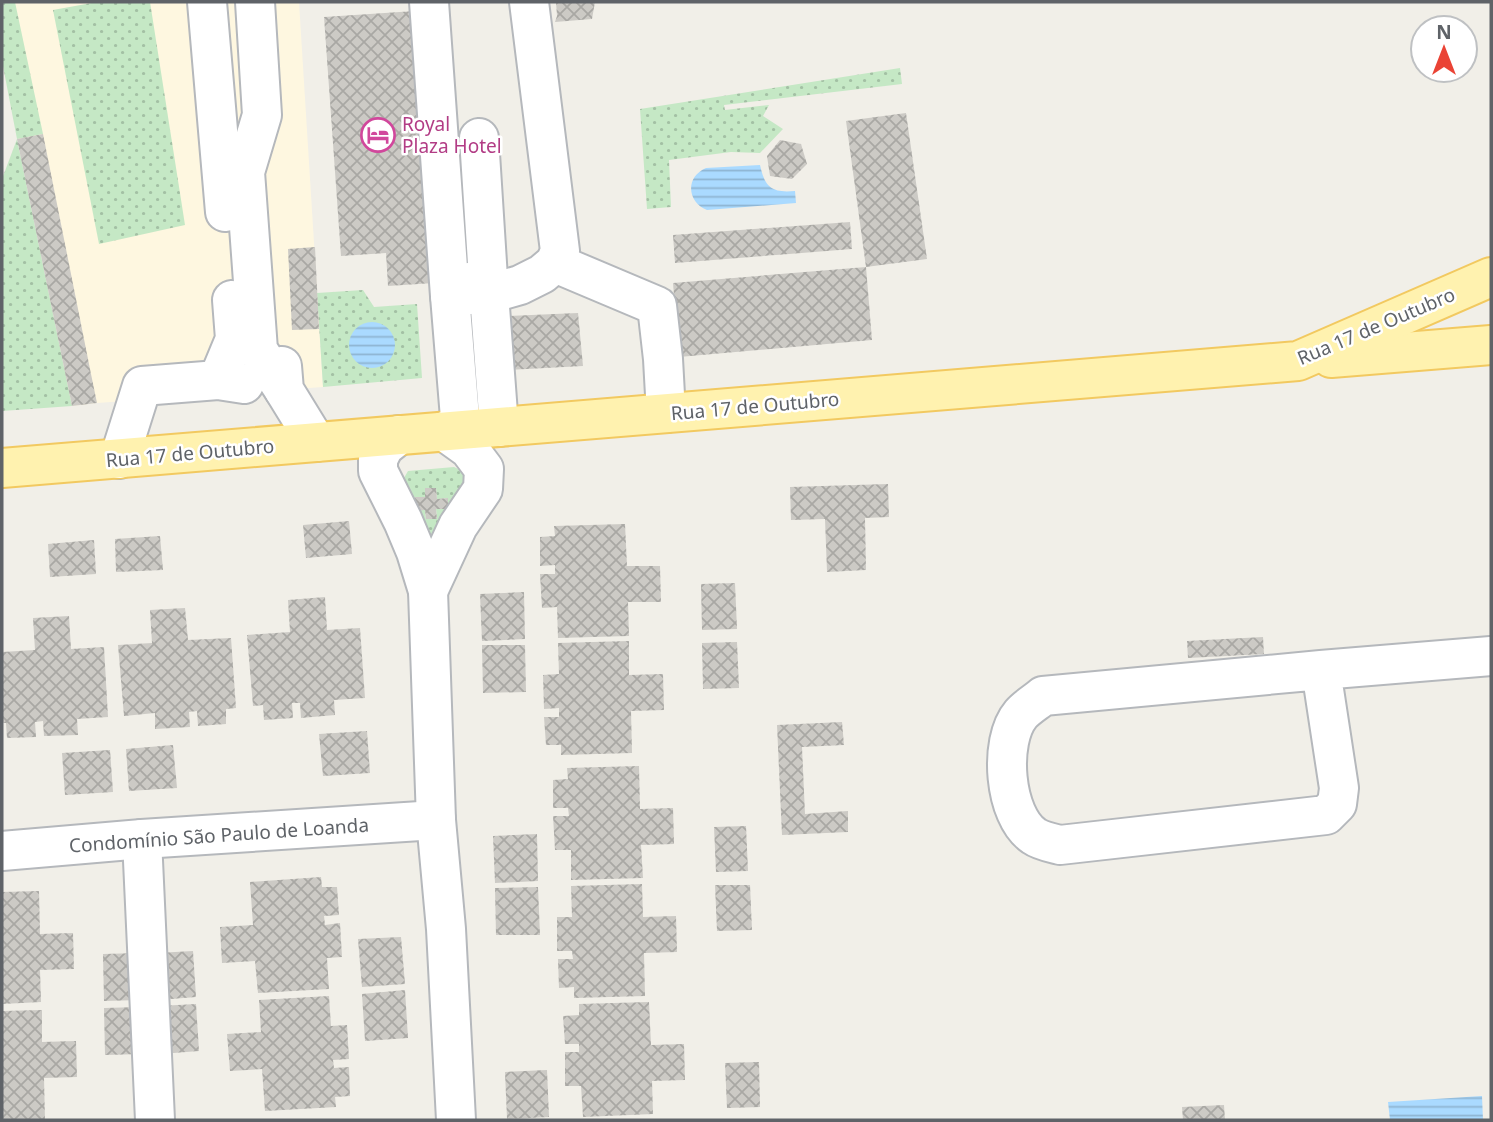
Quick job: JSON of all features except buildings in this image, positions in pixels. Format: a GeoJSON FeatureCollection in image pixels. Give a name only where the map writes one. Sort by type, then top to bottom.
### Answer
{"type":"FeatureCollection","features":[{"type":"Feature","properties":{"kind":"main road","name":"Rua 17 de Outubro"},"geometry":{"type":"LineString","coordinates":[[2,468],[1298,361],[1491,277]]}},
{"type":"Feature","properties":{"kind":"main road"},"geometry":{"type":"LineString","coordinates":[[1298,361],[1491,345]]}},
{"type":"Feature","properties":{"kind":"street"},"geometry":{"type":"LineString","coordinates":[[207,2],[236,339],[218,380]]}},
{"type":"Feature","properties":{"kind":"street"},"geometry":{"type":"LineString","coordinates":[[222,183],[240,120],[232,12],[226,2]]}},
{"type":"Feature","properties":{"kind":"street"},"geometry":{"type":"LineString","coordinates":[[255,2],[262,115],[245,172],[258,350],[316,442]]}},
{"type":"Feature","properties":{"kind":"street"},"geometry":{"type":"LineString","coordinates":[[429,2],[450,296],[452,431],[484,469],[483,489],[458,526],[429,591]]}},
{"type":"Feature","properties":{"kind":"street"},"geometry":{"type":"LineString","coordinates":[[450,296],[489,295],[520,285],[542,274],[555,262],[560,251],[529,2]]}},
{"type":"Feature","properties":{"kind":"street"},"geometry":{"type":"LineString","coordinates":[[450,296],[467,289],[470,269],[470,139],[489,295],[499,427]]}},
{"type":"Feature","properties":{"kind":"street"},"geometry":{"type":"LineString","coordinates":[[555,262],[657,306],[666,414]]}},
{"type":"Feature","properties":{"kind":"street"},"geometry":{"type":"LineString","coordinates":[[119,459],[142,386],[218,380],[284,390]]}},
{"type":"Feature","properties":{"kind":"street"},"geometry":{"type":"LineString","coordinates":[[399,435],[384,447],[378,459],[378,471],[403,520],[429,591],[436,820],[446,929],[456,1120]]}},
{"type":"Feature","properties":{"kind":"street"},"geometry":{"type":"LineString","coordinates":[[1321,670],[1339,788],[1337,804],[1325,815],[1060,845],[1035,838],[1021,823],[1012,804],[1008,784],[1010,738],[1020,715],[1043,696],[1321,670],[1491,656]]}},
{"type":"Feature","properties":{"kind":"street","name":"Condomínio São Paulo de Loanda"},"geometry":{"type":"LineString","coordinates":[[2,851],[436,820]]}},
{"type":"Feature","properties":{"kind":"street"},"geometry":{"type":"LineString","coordinates":[[142,839],[155,1120]]}},
{"type":"Feature","properties":{"kind":"shaded area"},"geometry":{"type":"Polygon","coordinates":[[[2,2],[299,2],[323,387],[72,406],[2,61],[2,2]]]}},
{"type":"Feature","properties":{"kind":"green space"},"geometry":{"type":"Polygon","coordinates":[[[2,2],[15,2],[43,134],[17,139],[2,61],[2,2]]]}},
{"type":"Feature","properties":{"kind":"green space"},"geometry":{"type":"Polygon","coordinates":[[[97,2],[150,2],[185,225],[99,244],[53,10],[97,2]]]}},
{"type":"Feature","properties":{"kind":"green space"},"geometry":{"type":"Polygon","coordinates":[[[900,68],[902,84],[724,105],[725,110],[769,105],[763,116],[783,129],[760,153],[731,152],[669,160],[671,207],[647,209],[640,109],[900,68]]]}},
{"type":"Feature","properties":{"kind":"green space"},"geometry":{"type":"Polygon","coordinates":[[[17,139],[72,406],[2,411],[2,179],[17,139]]]}},
{"type":"Feature","properties":{"kind":"green space"},"geometry":{"type":"Polygon","coordinates":[[[363,290],[374,307],[417,304],[422,378],[323,387],[317,293],[363,290]]]}},
{"type":"Feature","properties":{"kind":"green space"},"geometry":{"type":"Polygon","coordinates":[[[454,467],[469,474],[469,487],[430,541],[401,483],[408,471],[454,467]],[[425,488],[425,497],[415,497],[415,510],[425,510],[426,519],[437,518],[436,509],[448,508],[448,498],[437,499],[436,488],[425,488]]]}},
{"type":"Feature","properties":{"kind":"water"},"geometry":{"type":"Polygon","coordinates":[[[760,165],[767,184],[775,190],[795,191],[796,203],[707,210],[692,196],[694,177],[706,168],[760,165]]]}},
{"type":"Feature","properties":{"kind":"water"},"geometry":{"type":"Polygon","coordinates":[[[372,322],[388,329],[395,345],[388,361],[372,368],[356,361],[349,345],[356,329],[372,322]]]}},
{"type":"Feature","properties":{"kind":"water"},"geometry":{"type":"Polygon","coordinates":[[[1482,1096],[1483,1120],[1390,1120],[1388,1102],[1482,1096]]]}},
{"type":"Feature","properties":{"kind":"place","name":"Royal Plaza Hotel"},"geometry":{"type":"Point","coordinates":[378,135]}}]}
